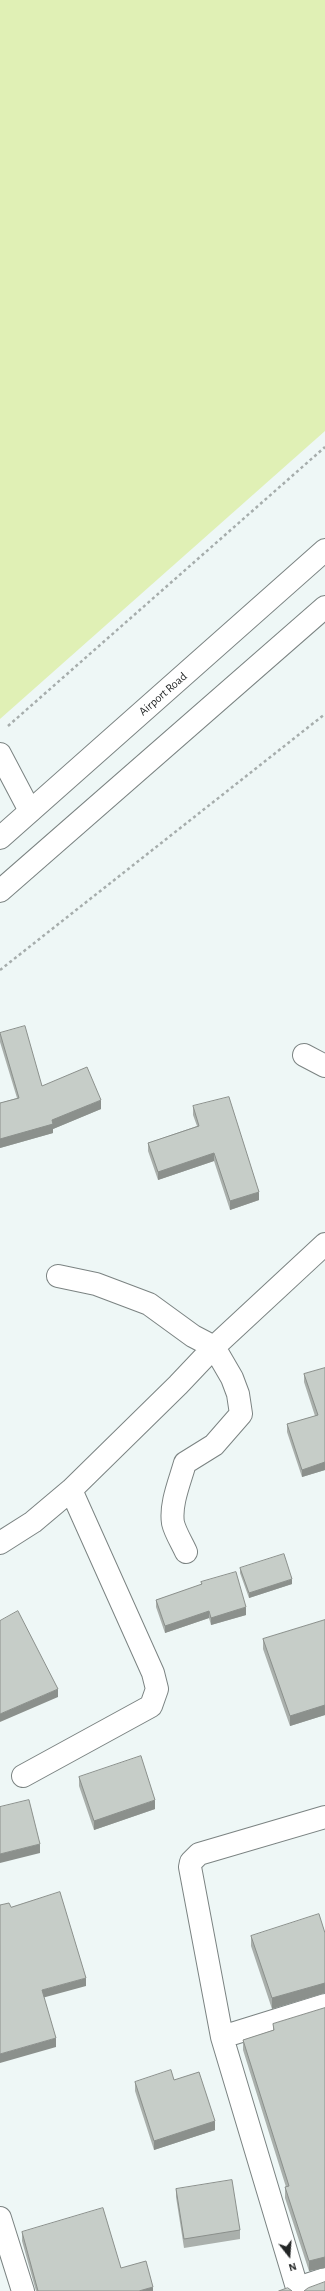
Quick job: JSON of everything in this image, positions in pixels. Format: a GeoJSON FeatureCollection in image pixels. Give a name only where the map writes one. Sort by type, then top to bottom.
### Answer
{"type":"FeatureCollection","features":[{"type":"Feature","properties":{"kind":"street","name":"Airport Road"},"geometry":{"type":"LineString","coordinates":[[0,838],[325,550]]}},
{"type":"Feature","properties":{"kind":"street"},"geometry":{"type":"LineString","coordinates":[[0,891],[325,607]]}},
{"type":"Feature","properties":{"kind":"street"},"geometry":{"type":"LineString","coordinates":[[0,754],[30,811]]}},
{"type":"Feature","properties":{"kind":"street"},"geometry":{"type":"LineString","coordinates":[[304,1055],[325,1066]]}},
{"type":"Feature","properties":{"kind":"street"},"geometry":{"type":"LineString","coordinates":[[0,1543],[33,1522],[71,1490],[178,1385],[214,1347],[325,1244]]}},
{"type":"Feature","properties":{"kind":"street"},"geometry":{"type":"LineString","coordinates":[[58,1276],[96,1284],[149,1304],[193,1336],[214,1347],[232,1378],[241,1414],[214,1445],[185,1463],[174,1503],[173,1523],[186,1552]]}},
{"type":"Feature","properties":{"kind":"street"},"geometry":{"type":"LineString","coordinates":[[23,1776],[151,1706],[157,1689],[153,1673],[71,1490]]}},
{"type":"Feature","properties":{"kind":"street"},"geometry":{"type":"LineString","coordinates":[[325,1817],[199,1854],[191,1862],[190,1867],[222,2037],[298,2289],[325,2279]]}},
{"type":"Feature","properties":{"kind":"street"},"geometry":{"type":"LineString","coordinates":[[222,2037],[325,2005]]}},
{"type":"Feature","properties":{"kind":"street"},"geometry":{"type":"LineString","coordinates":[[0,2218],[23,2291]]}},
{"type":"Feature","properties":{"kind":"path"},"geometry":{"type":"LineString","coordinates":[[6,728],[325,447]]}},
{"type":"Feature","properties":{"kind":"path"},"geometry":{"type":"LineString","coordinates":[[0,970],[325,714]]}},
{"type":"Feature","properties":{"kind":"green space"},"geometry":{"type":"Polygon","coordinates":[[[0,0],[325,0],[325,431],[0,719],[0,0]]]}},
{"type":"Feature","properties":{"kind":"building"},"geometry":{"type":"Polygon","coordinates":[[[25,1026],[42,1086],[87,1067],[101,1100],[52,1120],[53,1124],[0,1139],[0,1103],[19,1098],[0,1033],[25,1026]]]}},
{"type":"Feature","properties":{"kind":"building"},"geometry":{"type":"Polygon","coordinates":[[[229,1097],[259,1192],[230,1201],[214,1153],[158,1172],[148,1143],[199,1126],[193,1106],[229,1097]]]}},
{"type":"Feature","properties":{"kind":"building"},"geometry":{"type":"Polygon","coordinates":[[[325,1368],[325,1462],[302,1470],[287,1424],[318,1415],[304,1374],[325,1368]]]}},
{"type":"Feature","properties":{"kind":"building"},"geometry":{"type":"Polygon","coordinates":[[[284,1554],[292,1579],[249,1593],[240,1568],[284,1554]]]}},
{"type":"Feature","properties":{"kind":"building"},"geometry":{"type":"Polygon","coordinates":[[[236,1572],[246,1607],[211,1618],[209,1611],[165,1626],[156,1600],[202,1584],[201,1582],[236,1572]]]}},
{"type":"Feature","properties":{"kind":"building"},"geometry":{"type":"Polygon","coordinates":[[[18,1611],[58,1689],[0,1714],[0,1621],[18,1611]]]}},
{"type":"Feature","properties":{"kind":"building"},"geometry":{"type":"Polygon","coordinates":[[[325,1620],[325,1705],[290,1716],[263,1639],[325,1620]]]}},
{"type":"Feature","properties":{"kind":"building"},"geometry":{"type":"Polygon","coordinates":[[[141,1756],[155,1800],[94,1821],[79,1777],[141,1756]]]}},
{"type":"Feature","properties":{"kind":"building"},"geometry":{"type":"Polygon","coordinates":[[[29,1800],[40,1844],[0,1854],[0,1807],[29,1800]]]}},
{"type":"Feature","properties":{"kind":"building"},"geometry":{"type":"Polygon","coordinates":[[[60,1892],[86,1978],[42,1990],[56,2038],[0,2054],[0,1905],[9,1903],[11,1907],[60,1892]]]}},
{"type":"Feature","properties":{"kind":"building"},"geometry":{"type":"Polygon","coordinates":[[[319,1914],[325,1933],[325,1983],[272,1998],[251,1936],[319,1914]]]}},
{"type":"Feature","properties":{"kind":"building"},"geometry":{"type":"Polygon","coordinates":[[[325,2008],[325,2257],[309,2261],[285,2187],[289,2186],[243,2040],[274,2030],[273,2024],[325,2008]]]}},
{"type":"Feature","properties":{"kind":"building"},"geometry":{"type":"Polygon","coordinates":[[[171,2070],[174,2080],[199,2072],[215,2121],[154,2141],[135,2082],[171,2070]]]}},
{"type":"Feature","properties":{"kind":"building"},"geometry":{"type":"Polygon","coordinates":[[[232,2180],[240,2230],[184,2239],[176,2189],[232,2180]]]}},
{"type":"Feature","properties":{"kind":"building"},"geometry":{"type":"Polygon","coordinates":[[[103,2208],[121,2268],[146,2261],[153,2287],[139,2291],[38,2291],[22,2232],[103,2208]]]}},
{"type":"Feature","properties":{"kind":"building"},"geometry":{"type":"Polygon","coordinates":[[[325,2282],[325,2291],[304,2291],[308,2288],[325,2282]]]}},
{"type":"Feature","properties":{"kind":"building"},"geometry":{"type":"Polygon","coordinates":[[[288,2288],[292,2291],[279,2291],[288,2288]]]}}]}
